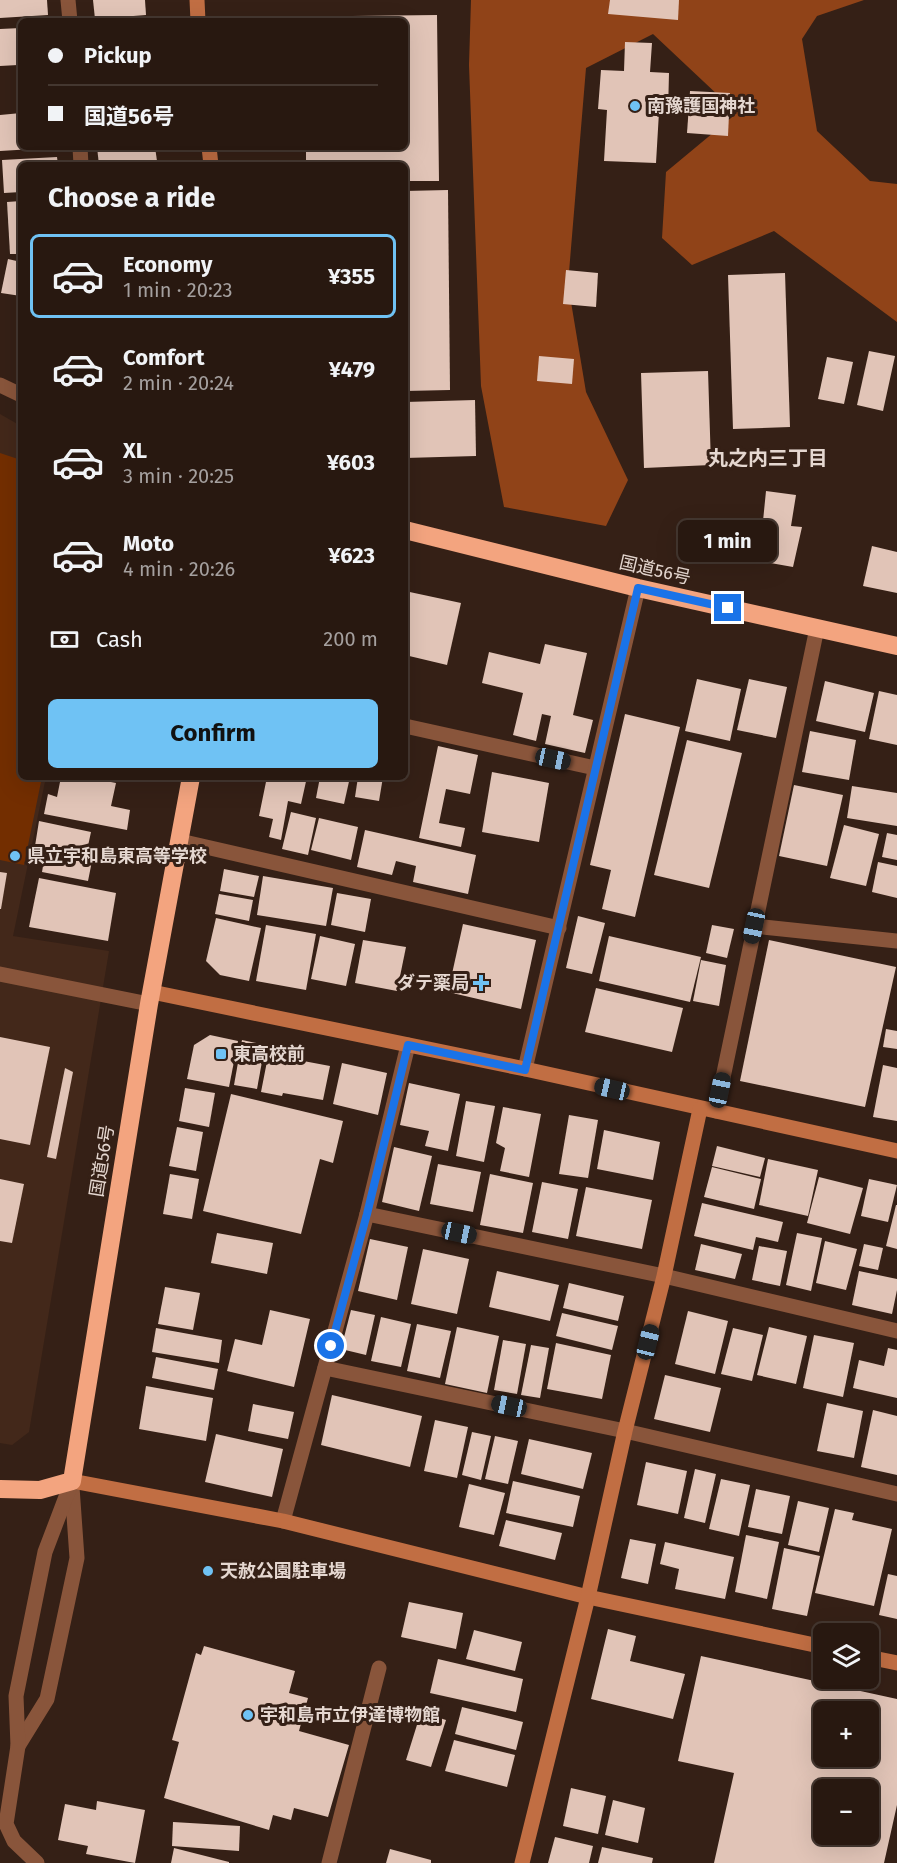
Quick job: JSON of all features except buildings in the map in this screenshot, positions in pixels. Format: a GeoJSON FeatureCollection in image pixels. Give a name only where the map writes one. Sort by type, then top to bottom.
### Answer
{"type":"FeatureCollection","features":[{"type":"Feature","properties":{"kind":"highway","name":"国道56号"},"geometry":{"type":"LineString","coordinates":[[408,531],[638,588],[897,646]]}},
{"type":"Feature","properties":{"kind":"highway","name":"国道56号"},"geometry":{"type":"LineString","coordinates":[[72,1481],[151,998],[190,780]]}},
{"type":"Feature","properties":{"kind":"highway"},"geometry":{"type":"LineString","coordinates":[[0,1489],[40,1490],[72,1481]]}},
{"type":"Feature","properties":{"kind":"street"},"geometry":{"type":"LineString","coordinates":[[68,0],[70,18]]}},
{"type":"Feature","properties":{"kind":"street"},"geometry":{"type":"LineString","coordinates":[[197,0],[198,18]]}},
{"type":"Feature","properties":{"kind":"street"},"geometry":{"type":"LineString","coordinates":[[0,385],[18,394]]}},
{"type":"Feature","properties":{"kind":"street"},"geometry":{"type":"LineString","coordinates":[[525,1070],[638,588]]}},
{"type":"Feature","properties":{"kind":"street"},"geometry":{"type":"LineString","coordinates":[[716,1111],[817,628]]}},
{"type":"Feature","properties":{"kind":"street"},"geometry":{"type":"LineString","coordinates":[[408,727],[595,768]]}},
{"type":"Feature","properties":{"kind":"street"},"geometry":{"type":"LineString","coordinates":[[180,841],[559,928]]}},
{"type":"Feature","properties":{"kind":"street"},"geometry":{"type":"LineString","coordinates":[[754,926],[897,942]]}},
{"type":"Feature","properties":{"kind":"street"},"geometry":{"type":"LineString","coordinates":[[0,974],[151,998],[408,1045],[897,1151]]}},
{"type":"Feature","properties":{"kind":"street"},"geometry":{"type":"LineString","coordinates":[[283,1521],[367,1214],[408,1045]]}},
{"type":"Feature","properties":{"kind":"street"},"geometry":{"type":"LineString","coordinates":[[522,1863],[664,1276],[700,1109]]}},
{"type":"Feature","properties":{"kind":"street"},"geometry":{"type":"LineString","coordinates":[[367,1214],[664,1276],[897,1331]]}},
{"type":"Feature","properties":{"kind":"street"},"geometry":{"type":"LineString","coordinates":[[325,1368],[625,1431],[897,1494]]}},
{"type":"Feature","properties":{"kind":"street"},"geometry":{"type":"LineString","coordinates":[[72,1481],[283,1521],[588,1597],[813,1645]]}},
{"type":"Feature","properties":{"kind":"street"},"geometry":{"type":"LineString","coordinates":[[37,1863],[14,1841],[6,1824],[18,1746],[16,1696],[45,1552],[72,1481]]}},
{"type":"Feature","properties":{"kind":"street"},"geometry":{"type":"LineString","coordinates":[[18,1746],[47,1699],[77,1558],[72,1481]]}},
{"type":"Feature","properties":{"kind":"street"},"geometry":{"type":"LineString","coordinates":[[879,1659],[897,1663]]}},
{"type":"Feature","properties":{"kind":"street"},"geometry":{"type":"LineString","coordinates":[[329,1863],[379,1668]]}},
{"type":"Feature","properties":{"kind":"shaded area"},"geometry":{"type":"Polygon","coordinates":[[[471,0],[864,0],[817,16],[802,39],[817,131],[870,181],[897,184],[897,322],[774,231],[692,265],[662,238],[666,172],[737,113],[653,34],[586,68],[568,284],[586,392],[628,480],[606,526],[504,507],[481,386],[469,65],[471,0]]]}},
{"type":"Feature","properties":{"kind":"shaded area","name":"県立宇和島東高等学校"},"geometry":{"type":"Polygon","coordinates":[[[0,414],[18,424],[18,780],[45,780],[13,936],[109,951],[29,1432],[12,1445],[0,1443],[0,414]]]}},
{"type":"Feature","properties":{"kind":"shaded area"},"geometry":{"type":"Polygon","coordinates":[[[0,453],[18,459],[18,780],[41,780],[24,865],[0,860],[0,453]]]}},
{"type":"Feature","properties":{"kind":"place","name":"南豫護国神社"},"geometry":{"type":"Point","coordinates":[635,106]}},
{"type":"Feature","properties":{"kind":"place","name":"県立宇和島東高等学校"},"geometry":{"type":"Point","coordinates":[15,856]}},
{"type":"Feature","properties":{"kind":"place","name":"ダテ薬局"},"geometry":{"type":"Point","coordinates":[481,983]}},
{"type":"Feature","properties":{"kind":"place","name":"東高校前"},"geometry":{"type":"Point","coordinates":[221,1054]}},
{"type":"Feature","properties":{"kind":"place","name":"天赦公園駐車場"},"geometry":{"type":"Point","coordinates":[208,1571]}},
{"type":"Feature","properties":{"kind":"place","name":"宇和島市立伊達博物館"},"geometry":{"type":"Point","coordinates":[248,1715]}},
{"type":"Feature","properties":{"kind":"district","name":"丸之内三丁目"},"geometry":{"type":"Point","coordinates":[768,458]}},
{"type":"Feature","properties":{"kind":"route"},"geometry":{"type":"LineString","coordinates":[[331,1346],[367,1214],[408,1045],[525,1070],[638,588],[728,608]]}}]}
